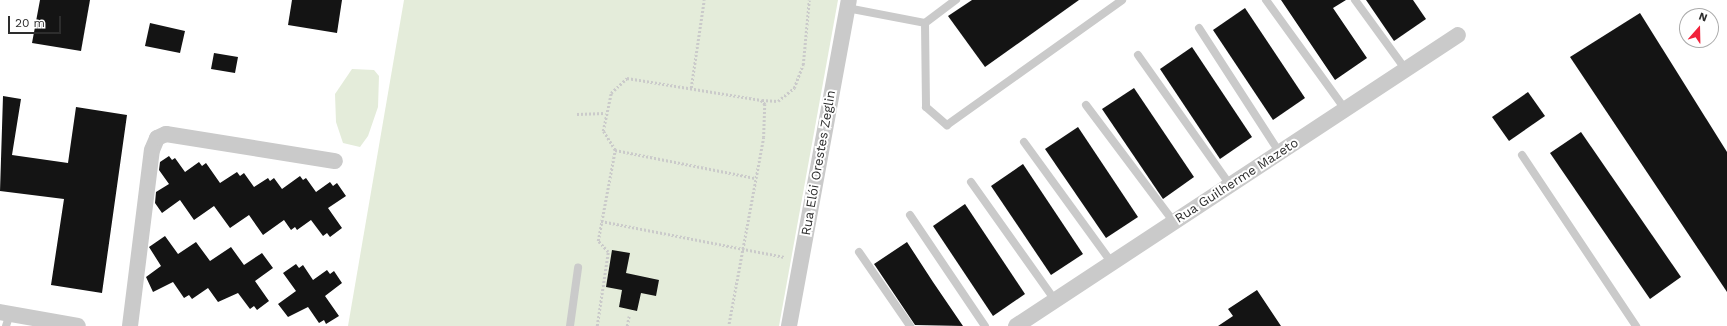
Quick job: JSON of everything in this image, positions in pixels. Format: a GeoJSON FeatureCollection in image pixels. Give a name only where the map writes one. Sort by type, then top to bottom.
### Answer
{"type":"FeatureCollection","features":[{"type":"Feature","properties":{"kind":"street","name":"Rua Elói Orestes Zeglin"},"geometry":{"type":"LineString","coordinates":[[789,326],[848,4]]}},
{"type":"Feature","properties":{"kind":"street","name":"Rua Guilherme Mazeto"},"geometry":{"type":"LineString","coordinates":[[1016,326],[1458,35]]}},
{"type":"Feature","properties":{"kind":"street"},"geometry":{"type":"LineString","coordinates":[[130,326],[152,150],[157,138],[166,134],[335,161]]}},
{"type":"Feature","properties":{"kind":"street"},"geometry":{"type":"LineString","coordinates":[[5,317],[28,322],[78,326]]}},
{"type":"Feature","properties":{"kind":"lane"},"geometry":{"type":"LineString","coordinates":[[925,23],[956,0]]}},
{"type":"Feature","properties":{"kind":"lane"},"geometry":{"type":"LineString","coordinates":[[925,23],[926,107],[947,125],[1122,0]]}},
{"type":"Feature","properties":{"kind":"lane"},"geometry":{"type":"LineString","coordinates":[[1266,0],[1345,110]]}},
{"type":"Feature","properties":{"kind":"lane"},"geometry":{"type":"LineString","coordinates":[[1355,0],[1406,70]]}},
{"type":"Feature","properties":{"kind":"lane"},"geometry":{"type":"LineString","coordinates":[[848,4],[925,23]]}},
{"type":"Feature","properties":{"kind":"lane"},"geometry":{"type":"LineString","coordinates":[[1199,28],[1280,152]]}},
{"type":"Feature","properties":{"kind":"lane"},"geometry":{"type":"LineString","coordinates":[[1138,55],[1230,185]]}},
{"type":"Feature","properties":{"kind":"lane"},"geometry":{"type":"LineString","coordinates":[[1086,105],[1174,222]]}},
{"type":"Feature","properties":{"kind":"lane"},"geometry":{"type":"LineString","coordinates":[[1024,142],[1112,263]]}},
{"type":"Feature","properties":{"kind":"lane"},"geometry":{"type":"LineString","coordinates":[[1522,155],[1636,326]]}},
{"type":"Feature","properties":{"kind":"lane"},"geometry":{"type":"LineString","coordinates":[[971,182],[1055,300]]}},
{"type":"Feature","properties":{"kind":"lane"},"geometry":{"type":"LineString","coordinates":[[910,215],[985,326]]}},
{"type":"Feature","properties":{"kind":"lane"},"geometry":{"type":"LineString","coordinates":[[859,252],[910,326]]}},
{"type":"Feature","properties":{"kind":"lane"},"geometry":{"type":"LineString","coordinates":[[570,326],[578,268]]}},
{"type":"Feature","properties":{"kind":"path"},"geometry":{"type":"LineString","coordinates":[[691,88],[704,0]]}},
{"type":"Feature","properties":{"kind":"path"},"geometry":{"type":"LineString","coordinates":[[597,326],[608,252],[598,241],[615,150],[603,131],[605,113],[611,93],[627,78],[761,100],[778,101],[794,88],[803,65],[809,0]]}},
{"type":"Feature","properties":{"kind":"path"},"geometry":{"type":"LineString","coordinates":[[729,326],[767,114],[761,100]]}},
{"type":"Feature","properties":{"kind":"path"},"geometry":{"type":"LineString","coordinates":[[577,114],[605,113]]}},
{"type":"Feature","properties":{"kind":"path"},"geometry":{"type":"LineString","coordinates":[[615,150],[756,178]]}},
{"type":"Feature","properties":{"kind":"path"},"geometry":{"type":"LineString","coordinates":[[601,221],[786,257]]}},
{"type":"Feature","properties":{"kind":"path"},"geometry":{"type":"LineString","coordinates":[[627,326],[629,316]]}},
{"type":"Feature","properties":{"kind":"green space"},"geometry":{"type":"Polygon","coordinates":[[[404,0],[838,0],[779,326],[348,326],[404,0]]]}},
{"type":"Feature","properties":{"kind":"green space"},"geometry":{"type":"Polygon","coordinates":[[[352,69],[374,70],[379,76],[378,107],[368,136],[360,147],[343,143],[336,122],[335,94],[352,69]]]}},
{"type":"Feature","properties":{"kind":"building"},"geometry":{"type":"Polygon","coordinates":[[[40,0],[90,0],[81,51],[32,43],[40,0]]]}},
{"type":"Feature","properties":{"kind":"building"},"geometry":{"type":"Polygon","coordinates":[[[292,0],[342,0],[337,33],[288,25],[292,0]]]}},
{"type":"Feature","properties":{"kind":"building"},"geometry":{"type":"Polygon","coordinates":[[[972,0],[1079,0],[985,67],[948,16],[972,0]]]}},
{"type":"Feature","properties":{"kind":"building"},"geometry":{"type":"Polygon","coordinates":[[[1281,0],[1346,0],[1333,8],[1367,58],[1335,80],[1281,0]]]}},
{"type":"Feature","properties":{"kind":"building"},"geometry":{"type":"Polygon","coordinates":[[[1366,0],[1413,0],[1426,19],[1394,41],[1366,0]]]}},
{"type":"Feature","properties":{"kind":"building"},"geometry":{"type":"Polygon","coordinates":[[[1245,8],[1305,98],[1273,120],[1213,30],[1245,8]]]}},
{"type":"Feature","properties":{"kind":"building"},"geometry":{"type":"Polygon","coordinates":[[[1640,13],[1727,152],[1727,292],[1570,57],[1640,13]]]}},
{"type":"Feature","properties":{"kind":"building"},"geometry":{"type":"Polygon","coordinates":[[[150,23],[185,31],[180,53],[145,46],[150,23]]]}},
{"type":"Feature","properties":{"kind":"building"},"geometry":{"type":"Polygon","coordinates":[[[1192,47],[1252,137],[1220,159],[1160,69],[1192,47]]]}},
{"type":"Feature","properties":{"kind":"building"},"geometry":{"type":"Polygon","coordinates":[[[214,53],[238,57],[235,73],[211,69],[214,53]]]}},
{"type":"Feature","properties":{"kind":"building"},"geometry":{"type":"Polygon","coordinates":[[[1134,88],[1194,177],[1163,199],[1102,109],[1134,88]]]}},
{"type":"Feature","properties":{"kind":"building"},"geometry":{"type":"Polygon","coordinates":[[[1528,92],[1545,116],[1509,141],[1492,117],[1528,92]]]}},
{"type":"Feature","properties":{"kind":"building"},"geometry":{"type":"Polygon","coordinates":[[[3,96],[21,99],[12,155],[68,163],[76,107],[127,115],[102,293],[51,285],[64,199],[0,191],[3,96]]]}},
{"type":"Feature","properties":{"kind":"building"},"geometry":{"type":"Polygon","coordinates":[[[1078,127],[1138,217],[1106,238],[1045,149],[1078,127]]]}},
{"type":"Feature","properties":{"kind":"building"},"geometry":{"type":"Polygon","coordinates":[[[1581,132],[1681,277],[1650,299],[1550,153],[1581,132]]]}},
{"type":"Feature","properties":{"kind":"building"},"geometry":{"type":"Polygon","coordinates":[[[169,156],[172,160],[175,158],[185,172],[199,162],[202,166],[206,163],[220,183],[237,172],[240,176],[244,173],[254,187],[268,178],[270,181],[274,178],[282,189],[300,176],[303,180],[306,178],[316,192],[330,182],[333,186],[337,183],[346,196],[328,208],[342,228],[330,237],[327,233],[323,236],[311,220],[297,230],[295,227],[291,230],[284,220],[263,235],[249,215],[230,228],[214,206],[194,220],[180,200],[162,213],[155,203],[156,192],[169,184],[159,170],[160,162],[169,156]]]}},
{"type":"Feature","properties":{"kind":"building"},"geometry":{"type":"Polygon","coordinates":[[[1023,164],[1083,254],[1051,275],[991,186],[1023,164]]]}},
{"type":"Feature","properties":{"kind":"building"},"geometry":{"type":"Polygon","coordinates":[[[965,204],[1025,294],[993,316],[933,226],[965,204]]]}},
{"type":"Feature","properties":{"kind":"building"},"geometry":{"type":"Polygon","coordinates":[[[165,236],[178,254],[196,242],[210,261],[231,247],[244,265],[262,253],[273,268],[255,281],[269,301],[257,310],[254,306],[250,309],[238,293],[218,302],[208,288],[192,299],[189,295],[184,298],[173,282],[153,292],[146,277],[161,266],[149,247],[165,236]]]}},
{"type":"Feature","properties":{"kind":"building"},"geometry":{"type":"Polygon","coordinates":[[[907,242],[963,326],[915,325],[874,264],[907,242]]]}},
{"type":"Feature","properties":{"kind":"building"},"geometry":{"type":"Polygon","coordinates":[[[612,250],[630,253],[626,273],[659,280],[656,296],[641,293],[637,311],[619,307],[622,290],[606,287],[612,250]]]}},
{"type":"Feature","properties":{"kind":"building"},"geometry":{"type":"Polygon","coordinates":[[[296,264],[299,268],[303,265],[313,280],[327,270],[330,274],[334,271],[342,283],[325,296],[339,316],[326,324],[324,320],[319,323],[308,307],[288,317],[278,304],[296,291],[283,273],[296,264]]]}},
{"type":"Feature","properties":{"kind":"building"},"geometry":{"type":"Polygon","coordinates":[[[1257,290],[1281,326],[1218,326],[1233,316],[1228,309],[1257,290]]]}}]}
